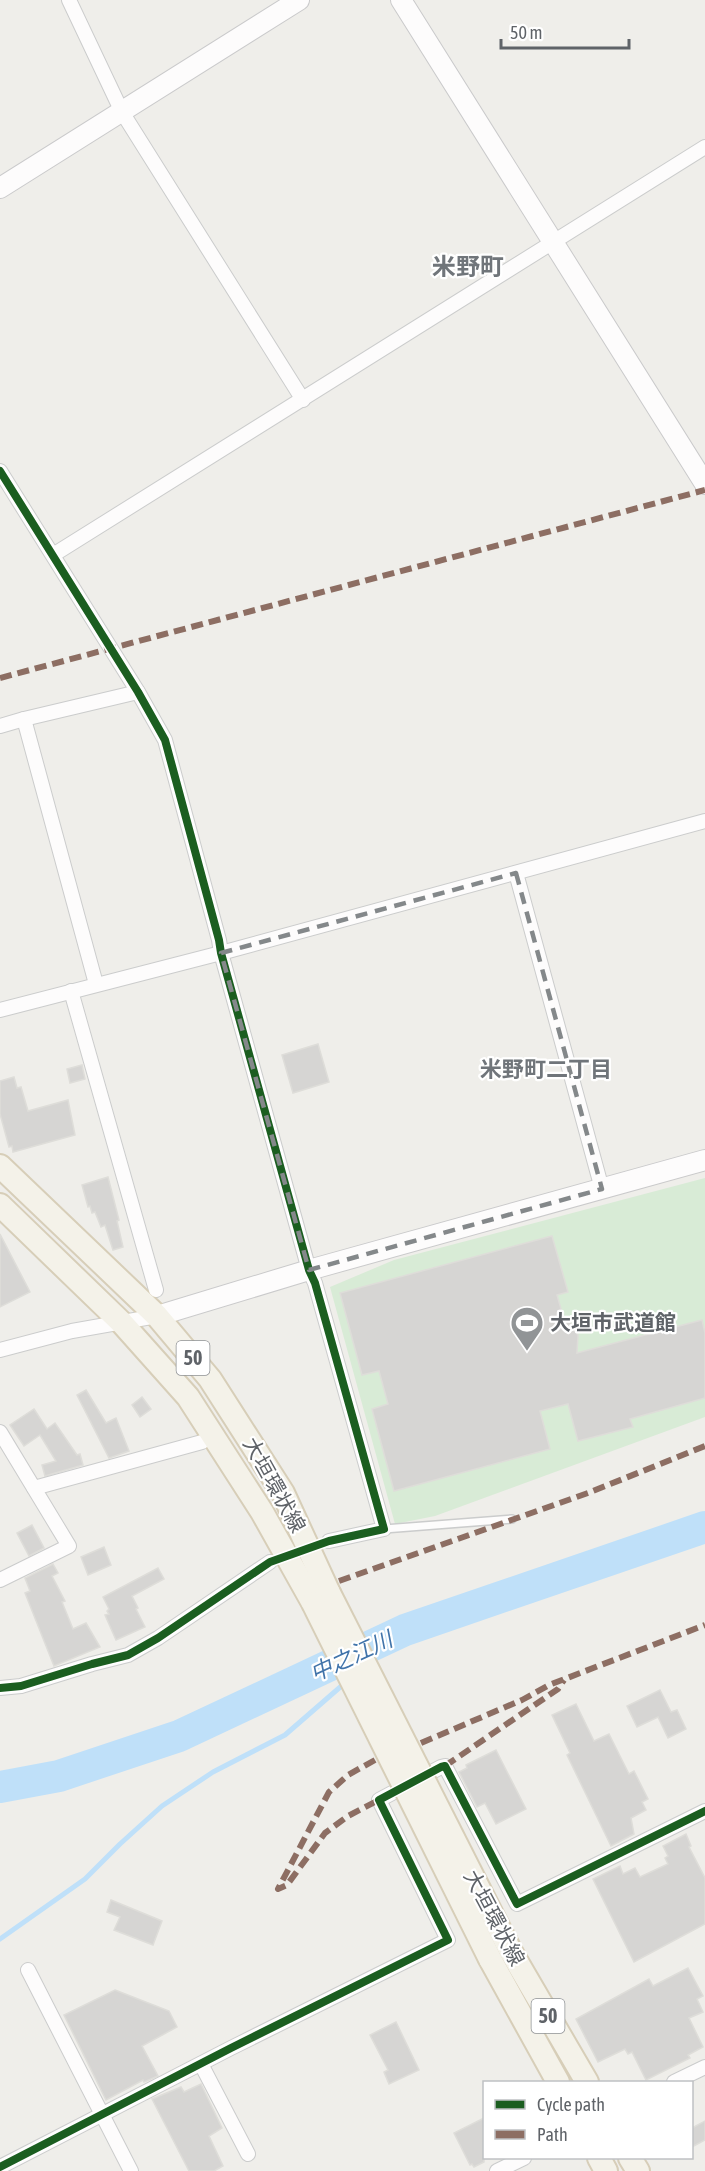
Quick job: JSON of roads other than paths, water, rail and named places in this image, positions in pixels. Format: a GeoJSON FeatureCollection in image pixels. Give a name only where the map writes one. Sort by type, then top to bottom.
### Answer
{"type":"FeatureCollection","features":[{"type":"Feature","properties":{"kind":"main road","name":"大垣環状線"},"geometry":{"type":"LineString","coordinates":[[0,1166],[157,1316],[210,1379],[283,1493],[321,1598],[500,1954],[558,2081]]}},
{"type":"Feature","properties":{"kind":"main road","name":"大垣環状線"},"geometry":{"type":"LineString","coordinates":[[0,1204],[122,1323],[188,1397],[321,1598]]}},
{"type":"Feature","properties":{"kind":"main road","name":"大垣環状線"},"geometry":{"type":"LineString","coordinates":[[500,1954],[586,2081]]}},
{"type":"Feature","properties":{"kind":"street"},"geometry":{"type":"LineString","coordinates":[[69,0],[122,112],[303,400]]}},
{"type":"Feature","properties":{"kind":"street"},"geometry":{"type":"LineString","coordinates":[[0,188],[299,0]]}},
{"type":"Feature","properties":{"kind":"street"},"geometry":{"type":"LineString","coordinates":[[401,0],[705,484]]}},
{"type":"Feature","properties":{"kind":"street"},"geometry":{"type":"LineString","coordinates":[[53,555],[705,147]]}},
{"type":"Feature","properties":{"kind":"street"},"geometry":{"type":"LineString","coordinates":[[0,471],[165,740],[221,953],[384,1529],[329,1541]]}},
{"type":"Feature","properties":{"kind":"street"},"geometry":{"type":"LineString","coordinates":[[0,726],[136,690]]}},
{"type":"Feature","properties":{"kind":"street"},"geometry":{"type":"LineString","coordinates":[[24,719],[96,984]]}},
{"type":"Feature","properties":{"kind":"street"},"geometry":{"type":"LineString","coordinates":[[0,1010],[221,953],[705,821]]}},
{"type":"Feature","properties":{"kind":"street"},"geometry":{"type":"LineString","coordinates":[[516,873],[602,1189]]}},
{"type":"Feature","properties":{"kind":"street"},"geometry":{"type":"LineString","coordinates":[[71,991],[156,1290]]}},
{"type":"Feature","properties":{"kind":"street"},"geometry":{"type":"LineString","coordinates":[[0,1350],[72,1331],[157,1316],[309,1270],[705,1160]]}},
{"type":"Feature","properties":{"kind":"street"},"geometry":{"type":"LineString","coordinates":[[0,1432],[69,1546],[0,1580]]}},
{"type":"Feature","properties":{"kind":"street"},"geometry":{"type":"LineString","coordinates":[[34,1488],[202,1442]]}},
{"type":"Feature","properties":{"kind":"street"},"geometry":{"type":"LineString","coordinates":[[0,1688],[21,1686],[128,1655],[158,1638],[270,1562]]}},
{"type":"Feature","properties":{"kind":"street"},"geometry":{"type":"LineString","coordinates":[[0,2167],[448,1940],[379,1800],[441,1767],[445,1766],[517,1904],[705,1811]]}},
{"type":"Feature","properties":{"kind":"street"},"geometry":{"type":"LineString","coordinates":[[28,1970],[131,2171]]}},
{"type":"Feature","properties":{"kind":"street"},"geometry":{"type":"LineString","coordinates":[[201,2064],[248,2154]]}},
{"type":"Feature","properties":{"kind":"street"},"geometry":{"type":"LineString","coordinates":[[676,2081],[705,2067]]}},
{"type":"Feature","properties":{"kind":"street"},"geometry":{"type":"LineString","coordinates":[[497,2171],[520,2159]]}},
{"type":"Feature","properties":{"kind":"lane"},"geometry":{"type":"LineString","coordinates":[[384,1529],[512,1519]]}},
{"type":"Feature","properties":{"kind":"waterway","name":"中之江川"},"geometry":{"type":"LineString","coordinates":[[0,1787],[59,1776],[179,1736],[405,1630],[705,1527]]}},
{"type":"Feature","properties":{"kind":"waterway"},"geometry":{"type":"LineString","coordinates":[[369,1662],[405,1630]]}},
{"type":"Feature","properties":{"kind":"waterway"},"geometry":{"type":"LineString","coordinates":[[0,1939],[85,1879],[162,1806],[213,1772],[285,1735],[346,1682]]}},
{"type":"Feature","properties":{"kind":"place","name":"大垣市武道館"},"geometry":{"type":"Point","coordinates":[527,1352]}},
{"type":"Feature","properties":{"kind":"district","name":"米野町"},"geometry":{"type":"Point","coordinates":[468,267]}},
{"type":"Feature","properties":{"kind":"district","name":"米野町二丁目"},"geometry":{"type":"Point","coordinates":[546,1069]}}]}
